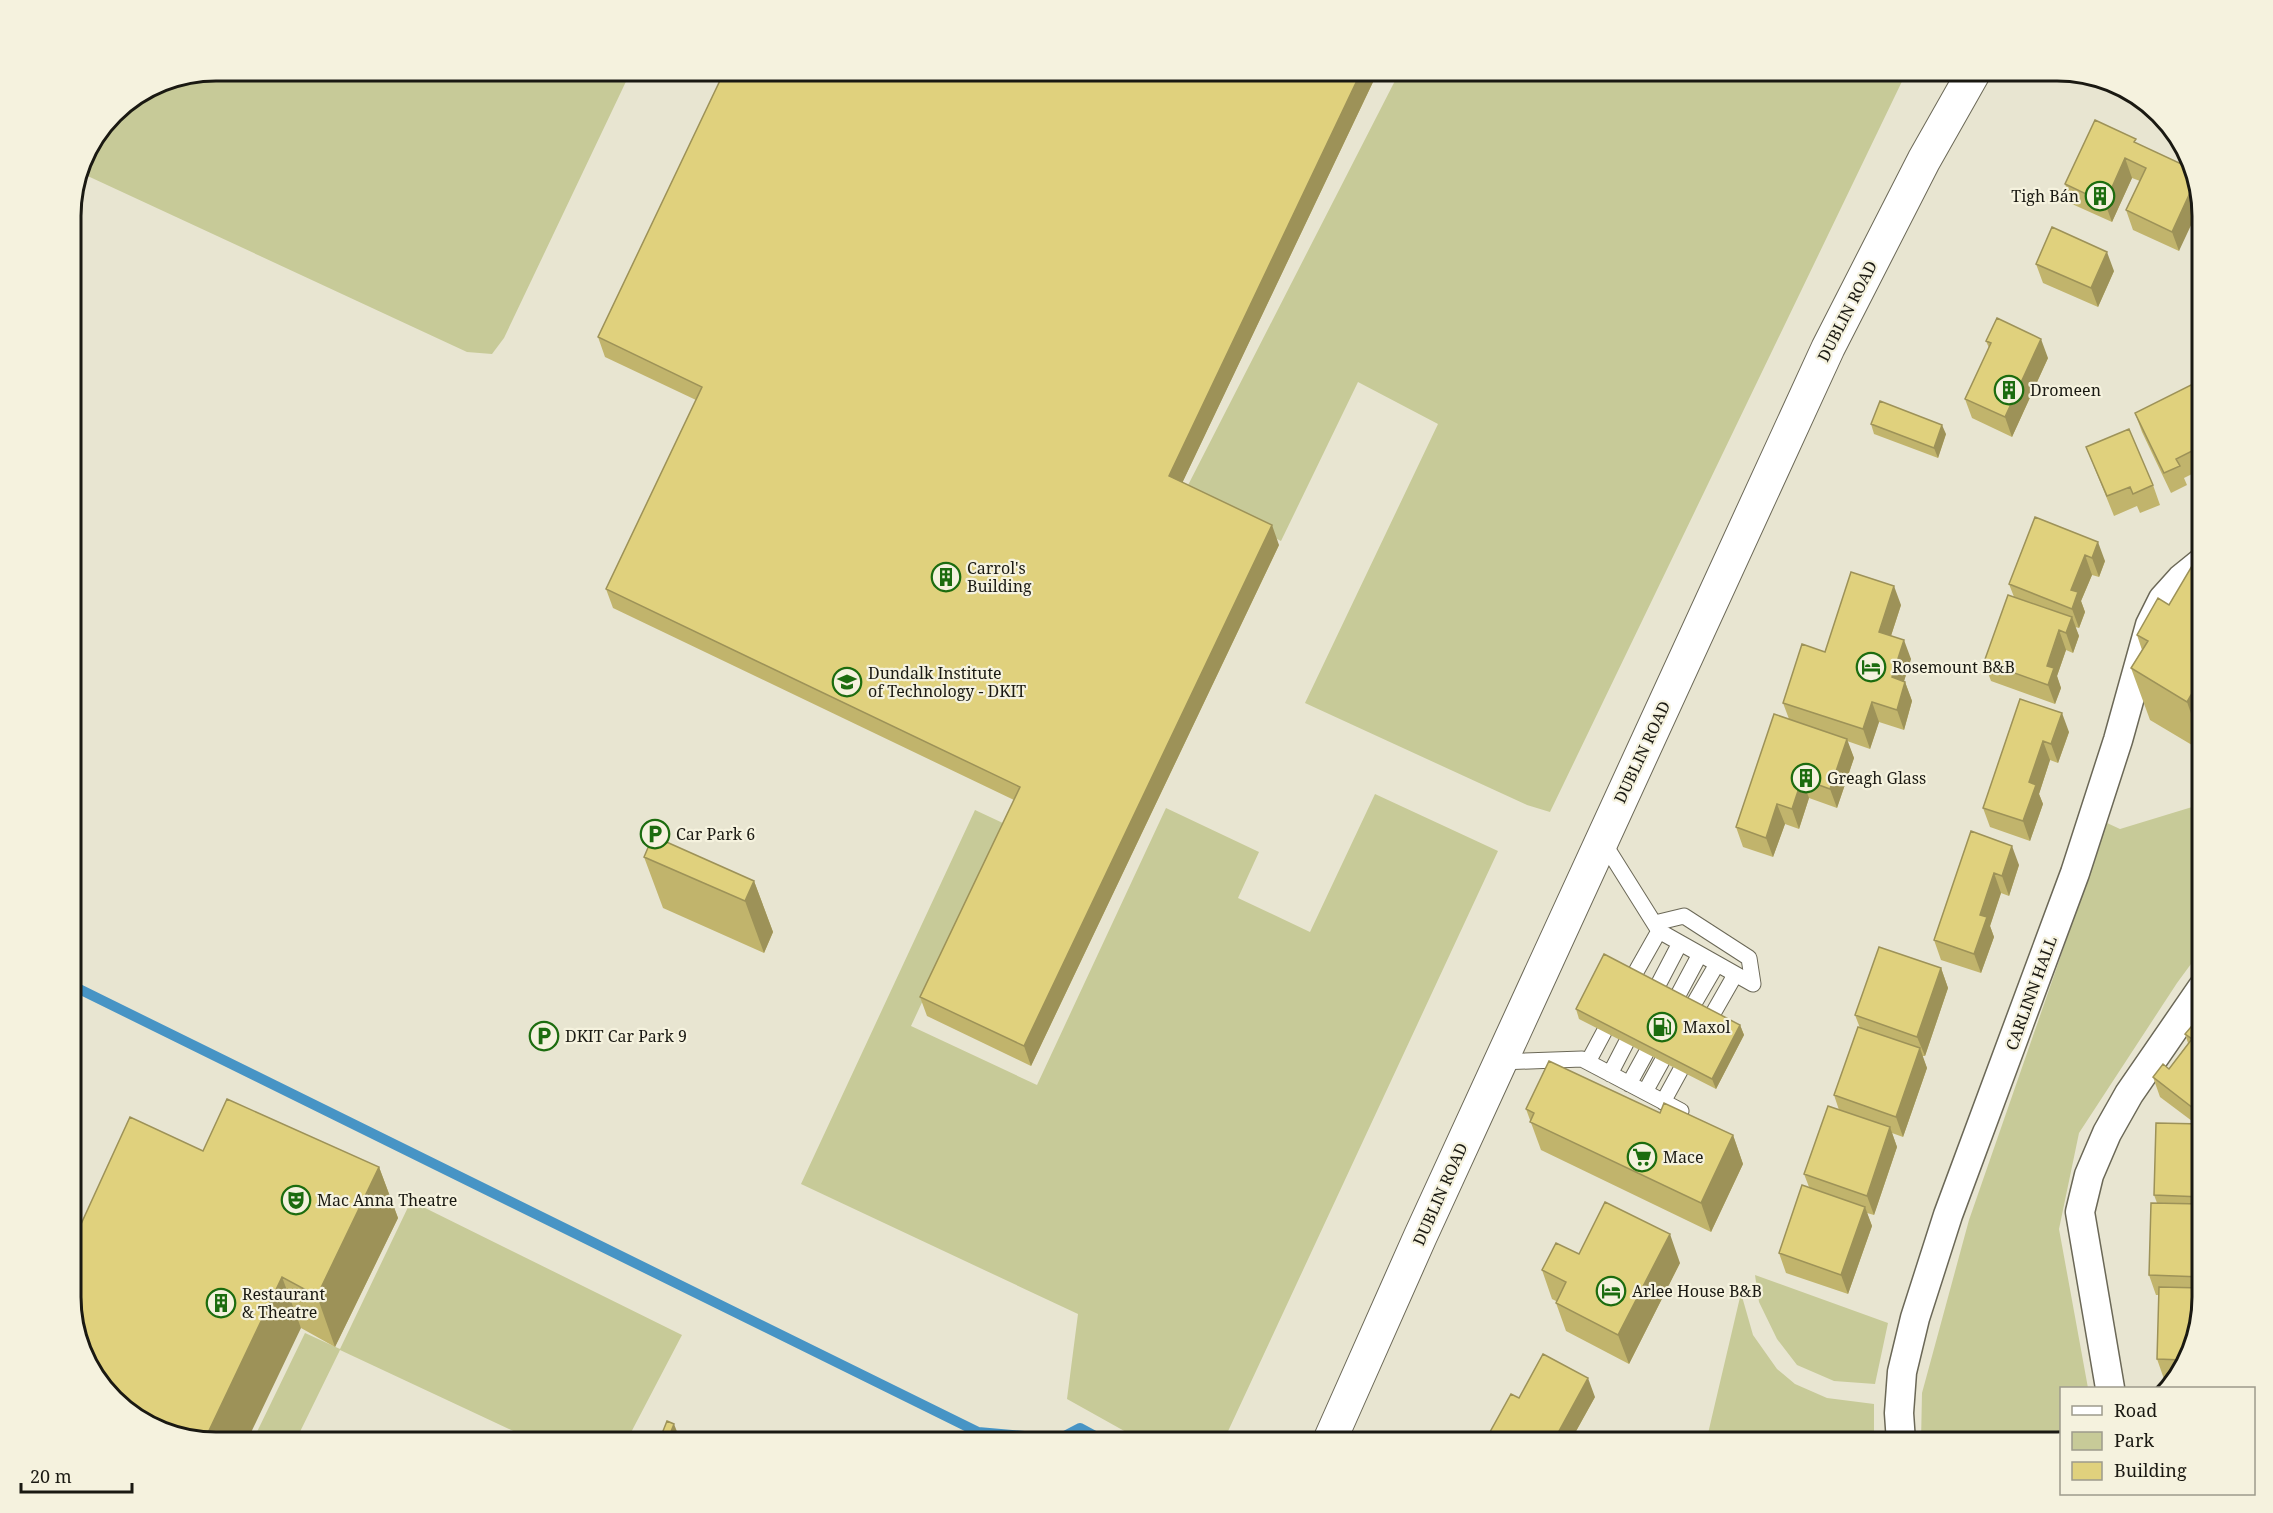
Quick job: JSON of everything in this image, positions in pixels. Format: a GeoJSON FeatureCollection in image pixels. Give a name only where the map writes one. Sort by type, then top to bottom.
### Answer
{"type":"FeatureCollection","features":[{"type":"Feature","properties":{"kind":"main road","name":"DUBLIN ROAD"},"geometry":{"type":"LineString","coordinates":[[1334,1432],[1500,1062],[1828,348],[1924,160],[1969,81]]}},
{"type":"Feature","properties":{"kind":"street","name":"CARLINN HALL"},"geometry":{"type":"LineString","coordinates":[[1900,1432],[1899,1413],[1902,1372],[1948,1215],[2075,873],[2118,740],[2150,625],[2163,599],[2192,570]]}},
{"type":"Feature","properties":{"kind":"street"},"geometry":{"type":"LineString","coordinates":[[2110,1387],[2080,1212],[2089,1175],[2107,1133],[2129,1094],[2192,1003]]}},
{"type":"Feature","properties":{"kind":"lane"},"geometry":{"type":"LineString","coordinates":[[1602,840],[1657,927],[1680,943],[1753,984],[1749,958],[1684,916],[1657,927],[1633,977]]}},
{"type":"Feature","properties":{"kind":"lane"},"geometry":{"type":"LineString","coordinates":[[1656,989],[1680,943]]}},
{"type":"Feature","properties":{"kind":"lane"},"geometry":{"type":"LineString","coordinates":[[1676,999],[1700,954]]}},
{"type":"Feature","properties":{"kind":"lane"},"geometry":{"type":"LineString","coordinates":[[1692,1007],[1717,964]]}},
{"type":"Feature","properties":{"kind":"lane"},"geometry":{"type":"LineString","coordinates":[[1711,1017],[1735,975]]}},
{"type":"Feature","properties":{"kind":"lane"},"geometry":{"type":"LineString","coordinates":[[1588,1062],[1604,1032]]}},
{"type":"Feature","properties":{"kind":"lane"},"geometry":{"type":"LineString","coordinates":[[1610,1074],[1626,1043]]}},
{"type":"Feature","properties":{"kind":"lane"},"geometry":{"type":"LineString","coordinates":[[1629,1084],[1646,1053]]}},
{"type":"Feature","properties":{"kind":"lane"},"geometry":{"type":"LineString","coordinates":[[1500,1062],[1582,1059],[1681,1111]]}},
{"type":"Feature","properties":{"kind":"lane"},"geometry":{"type":"LineString","coordinates":[[1645,1092],[1662,1062]]}},
{"type":"Feature","properties":{"kind":"lane"},"geometry":{"type":"LineString","coordinates":[[1663,1102],[1680,1071]]}},
{"type":"Feature","properties":{"kind":"green space"},"geometry":{"type":"Polygon","coordinates":[[[626,81],[504,338],[492,354],[467,352],[87,176],[95,156],[109,134],[141,104],[164,91],[198,82],[626,81]]]}},
{"type":"Feature","properties":{"kind":"green space"},"geometry":{"type":"Polygon","coordinates":[[[1395,81],[1902,81],[1550,812],[1527,805],[1305,703],[1438,424],[1358,382],[1281,541],[1184,493],[1395,81]]]}},
{"type":"Feature","properties":{"kind":"green space"},"geometry":{"type":"Polygon","coordinates":[[[1375,794],[1498,851],[1228,1432],[1126,1432],[1067,1399],[1078,1314],[801,1184],[975,810],[1005,824],[911,1026],[1037,1085],[1166,808],[1259,852],[1238,898],[1310,932],[1375,794]]]}},
{"type":"Feature","properties":{"kind":"green space"},"geometry":{"type":"Polygon","coordinates":[[[2192,807],[2192,963],[2079,1133],[2059,1229],[2088,1387],[2060,1387],[2060,1432],[1921,1432],[1922,1393],[1969,1220],[2107,823],[2120,829],[2192,807]]]}},
{"type":"Feature","properties":{"kind":"green space"},"geometry":{"type":"Polygon","coordinates":[[[411,1201],[682,1335],[631,1432],[516,1432],[340,1350],[300,1432],[257,1432],[305,1333],[340,1349],[411,1201]]]}},
{"type":"Feature","properties":{"kind":"green space"},"geometry":{"type":"Polygon","coordinates":[[[1755,1275],[1888,1323],[1875,1384],[1834,1381],[1797,1365],[1777,1339],[1759,1302],[1755,1275]]]}},
{"type":"Feature","properties":{"kind":"green space"},"geometry":{"type":"Polygon","coordinates":[[[1741,1293],[1753,1335],[1777,1369],[1795,1384],[1827,1398],[1874,1404],[1874,1432],[1708,1432],[1741,1293]]]}},
{"type":"Feature","properties":{"kind":"building","name":"Carrol's Building"},"geometry":{"type":"Polygon","coordinates":[[[720,81],[1357,81],[1169,476],[1272,525],[1024,1046],[920,997],[1020,787],[606,589],[702,387],[598,337],[720,81]]]}},
{"type":"Feature","properties":{"kind":"building"},"geometry":{"type":"Polygon","coordinates":[[[2095,120],[2136,139],[2134,142],[2181,164],[2190,193],[2172,232],[2126,210],[2146,168],[2125,158],[2105,203],[2065,184],[2095,120]]]}},
{"type":"Feature","properties":{"kind":"building"},"geometry":{"type":"Polygon","coordinates":[[[2052,227],[2107,252],[2091,288],[2036,264],[2052,227]]]}},
{"type":"Feature","properties":{"kind":"building"},"geometry":{"type":"Polygon","coordinates":[[[1997,318],[2041,339],[2005,417],[1965,399],[1991,343],[1986,341],[1997,318]]]}},
{"type":"Feature","properties":{"kind":"building"},"geometry":{"type":"Polygon","coordinates":[[[2192,384],[2192,451],[2176,459],[2180,466],[2164,473],[2135,413],[2192,384]]]}},
{"type":"Feature","properties":{"kind":"building"},"geometry":{"type":"Polygon","coordinates":[[[1880,401],[1942,425],[1934,448],[1871,424],[1880,401]]]}},
{"type":"Feature","properties":{"kind":"building"},"geometry":{"type":"Polygon","coordinates":[[[2129,429],[2153,485],[2133,494],[2130,487],[2107,496],[2086,447],[2129,429]]]}},
{"type":"Feature","properties":{"kind":"building"},"geometry":{"type":"Polygon","coordinates":[[[2035,517],[2098,542],[2092,558],[2085,555],[2071,590],[2078,592],[2072,609],[2009,584],[2035,517]]]}},
{"type":"Feature","properties":{"kind":"building"},"geometry":{"type":"Polygon","coordinates":[[[2192,566],[2192,693],[2187,702],[2131,668],[2148,641],[2137,635],[2158,598],[2169,605],[2192,566]]]}},
{"type":"Feature","properties":{"kind":"building","name":"Rosemount B&B"},"geometry":{"type":"Polygon","coordinates":[[[1851,572],[1894,586],[1879,632],[1904,640],[1892,677],[1905,682],[1897,710],[1872,702],[1863,729],[1783,703],[1802,644],[1825,652],[1851,572]]]}},
{"type":"Feature","properties":{"kind":"building"},"geometry":{"type":"Polygon","coordinates":[[[2008,595],[2072,617],[2066,633],[2059,630],[2047,666],[2054,668],[2048,685],[1984,662],[2008,595]]]}},
{"type":"Feature","properties":{"kind":"building"},"geometry":{"type":"Polygon","coordinates":[[[2020,699],[2062,713],[2051,744],[2043,741],[2029,782],[2036,785],[2023,821],[1983,808],[2020,699]]]}},
{"type":"Feature","properties":{"kind":"building","name":"Greagh Glass"},"geometry":{"type":"Polygon","coordinates":[[[1774,714],[1847,739],[1830,789],[1802,779],[1792,809],[1777,804],[1766,838],[1736,827],[1774,714]]]}},
{"type":"Feature","properties":{"kind":"building"},"geometry":{"type":"Polygon","coordinates":[[[1971,831],[2012,846],[2002,876],[1994,873],[1980,915],[1987,917],[1974,954],[1934,940],[1971,831]]]}},
{"type":"Feature","properties":{"kind":"building"},"geometry":{"type":"Polygon","coordinates":[[[653,836],[754,881],[745,901],[644,857],[653,836]]]}},
{"type":"Feature","properties":{"kind":"building"},"geometry":{"type":"Polygon","coordinates":[[[1879,947],[1941,968],[1917,1037],[1855,1015],[1879,947]]]}},
{"type":"Feature","properties":{"kind":"building"},"geometry":{"type":"Polygon","coordinates":[[[1604,954],[1740,1025],[1712,1079],[1576,1009],[1604,954]]]}},
{"type":"Feature","properties":{"kind":"building"},"geometry":{"type":"Polygon","coordinates":[[[2192,1026],[2192,1039],[2185,1034],[2192,1026]]]}},
{"type":"Feature","properties":{"kind":"building"},"geometry":{"type":"Polygon","coordinates":[[[1858,1027],[1920,1048],[1896,1117],[1834,1095],[1858,1027]]]}},
{"type":"Feature","properties":{"kind":"building"},"geometry":{"type":"Polygon","coordinates":[[[2192,1039],[2192,1107],[2153,1077],[2163,1064],[2169,1069],[2192,1039]]]}},
{"type":"Feature","properties":{"kind":"building","name":"Mace"},"geometry":{"type":"Polygon","coordinates":[[[1549,1061],[1660,1113],[1664,1103],[1733,1135],[1701,1203],[1530,1122],[1534,1113],[1526,1109],[1549,1061]]]}},
{"type":"Feature","properties":{"kind":"building","name":"Restaurant & Theatre"},"geometry":{"type":"Polygon","coordinates":[[[227,1099],[379,1167],[317,1296],[282,1277],[208,1432],[173,1425],[156,1418],[127,1398],[104,1372],[91,1349],[81,1306],[81,1224],[130,1117],[203,1151],[227,1099]]]}},
{"type":"Feature","properties":{"kind":"building"},"geometry":{"type":"Polygon","coordinates":[[[1828,1106],[1890,1127],[1867,1196],[1804,1174],[1828,1106]]]}},
{"type":"Feature","properties":{"kind":"building"},"geometry":{"type":"Polygon","coordinates":[[[2156,1123],[2192,1124],[2192,1197],[2154,1195],[2156,1123]]]}},
{"type":"Feature","properties":{"kind":"building"},"geometry":{"type":"Polygon","coordinates":[[[1802,1185],[1865,1207],[1841,1275],[1779,1253],[1802,1185]]]}},
{"type":"Feature","properties":{"kind":"building"},"geometry":{"type":"Polygon","coordinates":[[[1605,1202],[1670,1234],[1618,1335],[1556,1303],[1566,1282],[1542,1270],[1556,1243],[1579,1254],[1605,1202]]]}},
{"type":"Feature","properties":{"kind":"building"},"geometry":{"type":"Polygon","coordinates":[[[2151,1203],[2192,1204],[2192,1277],[2149,1275],[2151,1203]]]}},
{"type":"Feature","properties":{"kind":"building"},"geometry":{"type":"Polygon","coordinates":[[[2159,1287],[2192,1288],[2191,1315],[2182,1349],[2176,1360],[2157,1359],[2159,1287]]]}},
{"type":"Feature","properties":{"kind":"building"},"geometry":{"type":"Polygon","coordinates":[[[1543,1354],[1588,1378],[1558,1432],[1490,1432],[1511,1394],[1519,1398],[1543,1354]]]}},
{"type":"Feature","properties":{"kind":"building"},"geometry":{"type":"Polygon","coordinates":[[[667,1421],[674,1424],[671,1432],[663,1432],[667,1421]]]}},
{"type":"Feature","properties":{"kind":"waterway"},"geometry":{"type":"LineString","coordinates":[[81,990],[978,1432]]}},
{"type":"Feature","properties":{"kind":"waterway"},"geometry":{"type":"LineString","coordinates":[[1072,1432],[1080,1428],[1087,1432]]}},
{"type":"Feature","properties":{"kind":"place","name":"Tigh Bán"},"geometry":{"type":"Point","coordinates":[2100,196]}},
{"type":"Feature","properties":{"kind":"place","name":"Dromeen"},"geometry":{"type":"Point","coordinates":[2009,390]}},
{"type":"Feature","properties":{"kind":"place","name":"Carrol's Building"},"geometry":{"type":"Point","coordinates":[946,577]}},
{"type":"Feature","properties":{"kind":"place","name":"Rosemount B&B"},"geometry":{"type":"Point","coordinates":[1871,667]}},
{"type":"Feature","properties":{"kind":"place","name":"Dundalk Institute of Technology - DKIT"},"geometry":{"type":"Point","coordinates":[847,682]}},
{"type":"Feature","properties":{"kind":"place","name":"Greagh Glass"},"geometry":{"type":"Point","coordinates":[1806,778]}},
{"type":"Feature","properties":{"kind":"place","name":"Car Park 6"},"geometry":{"type":"Point","coordinates":[655,834]}},
{"type":"Feature","properties":{"kind":"place","name":"Maxol"},"geometry":{"type":"Point","coordinates":[1662,1027]}},
{"type":"Feature","properties":{"kind":"place","name":"DKIT Car Park 9"},"geometry":{"type":"Point","coordinates":[544,1036]}},
{"type":"Feature","properties":{"kind":"place","name":"Mace"},"geometry":{"type":"Point","coordinates":[1642,1157]}},
{"type":"Feature","properties":{"kind":"place","name":"Mac Anna Theatre"},"geometry":{"type":"Point","coordinates":[296,1200]}},
{"type":"Feature","properties":{"kind":"place","name":"Arlee House B&B"},"geometry":{"type":"Point","coordinates":[1611,1291]}},
{"type":"Feature","properties":{"kind":"place","name":"Restaurant & Theatre"},"geometry":{"type":"Point","coordinates":[221,1303]}}]}
